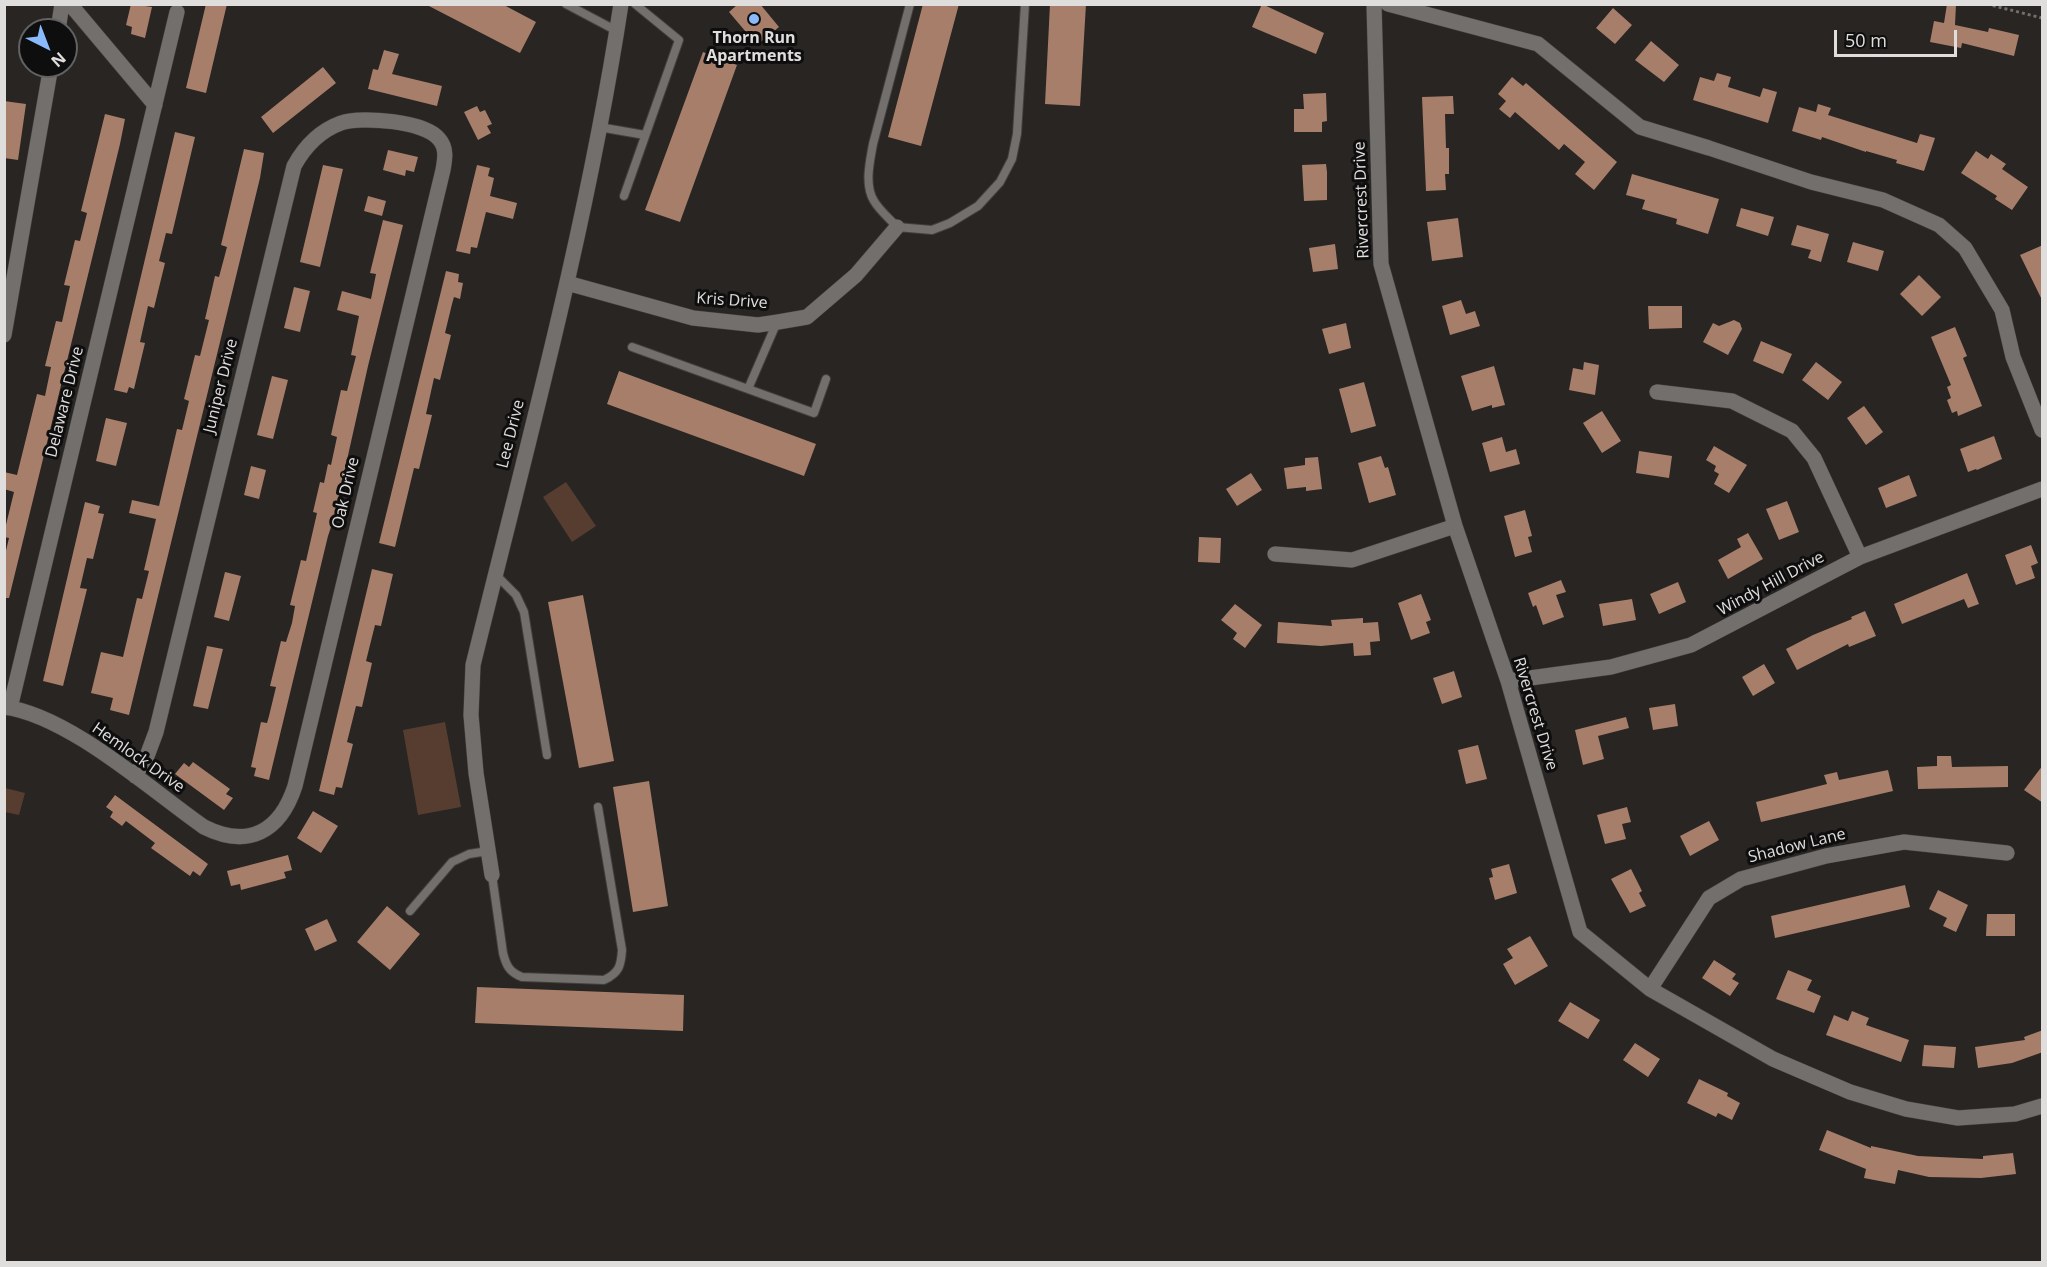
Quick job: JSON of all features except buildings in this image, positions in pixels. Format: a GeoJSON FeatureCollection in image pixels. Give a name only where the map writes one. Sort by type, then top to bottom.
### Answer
{"type":"FeatureCollection","features":[{"type":"Feature","properties":{"kind":"street"},"geometry":{"type":"LineString","coordinates":[[70,4],[155,105]]}},
{"type":"Feature","properties":{"kind":"street","name":"Lee Drive"},"geometry":{"type":"LineString","coordinates":[[492,875],[476,773],[471,715],[473,665],[567,283],[621,4]]}},
{"type":"Feature","properties":{"kind":"street","name":"Rivercrest Drive"},"geometry":{"type":"LineString","coordinates":[[1374,4],[1381,264],[1455,526],[1508,681],[1580,932],[1650,989],[1773,1059],[1850,1092],[1906,1109],[1958,1118],[2015,1114],[2043,1106]]}},
{"type":"Feature","properties":{"kind":"street"},"geometry":{"type":"LineString","coordinates":[[1388,4],[1538,44],[1640,127],[1811,182],[1883,200],[1939,225],[1965,248],[2002,310],[2013,357],[2043,430]]}},
{"type":"Feature","properties":{"kind":"street","name":"Delaware Drive"},"geometry":{"type":"LineString","coordinates":[[7,707],[177,12]]}},
{"type":"Feature","properties":{"kind":"street"},"geometry":{"type":"LineString","coordinates":[[4,335],[49,78]]}},
{"type":"Feature","properties":{"kind":"street","name":"Juniper Drive"},"geometry":{"type":"LineString","coordinates":[[135,776],[147,756],[156,732],[294,166],[309,143],[319,135],[330,128],[356,120],[368,118],[390,121],[428,130],[440,139]]}},
{"type":"Feature","properties":{"kind":"street","name":"Oak Drive"},"geometry":{"type":"LineString","coordinates":[[249,836],[260,832],[279,819],[295,786],[443,170],[445,152],[440,139]]}},
{"type":"Feature","properties":{"kind":"street","name":"Kris Drive"},"geometry":{"type":"LineString","coordinates":[[567,283],[693,318],[758,325],[778,322],[807,317],[856,275],[897,227]]}},
{"type":"Feature","properties":{"kind":"street"},"geometry":{"type":"LineString","coordinates":[[1657,392],[1732,401],[1792,431],[1814,458],[1860,557]]}},
{"type":"Feature","properties":{"kind":"street","name":"Windy Hill Drive"},"geometry":{"type":"LineString","coordinates":[[1508,681],[1611,667],[1691,645],[1860,557],[2043,489]]}},
{"type":"Feature","properties":{"kind":"street"},"geometry":{"type":"LineString","coordinates":[[1275,554],[1352,560],[1455,526]]}},
{"type":"Feature","properties":{"kind":"street","name":"Hemlock Drive"},"geometry":{"type":"LineString","coordinates":[[7,707],[71,733],[135,776],[204,827],[230,837],[249,836]]}},
{"type":"Feature","properties":{"kind":"street","name":"Shadow Lane"},"geometry":{"type":"LineString","coordinates":[[1650,989],[1709,898],[1741,879],[1826,856],[1904,842],[2007,853]]}},
{"type":"Feature","properties":{"kind":"lane"},"geometry":{"type":"LineString","coordinates":[[566,4],[617,31]]}},
{"type":"Feature","properties":{"kind":"lane"},"geometry":{"type":"LineString","coordinates":[[624,196],[679,40],[635,4]]}},
{"type":"Feature","properties":{"kind":"lane"},"geometry":{"type":"LineString","coordinates":[[910,4],[873,144],[869,165],[869,188],[874,201],[897,227],[932,230],[950,224],[978,206],[1000,182],[1012,159],[1017,134],[1025,4]]}},
{"type":"Feature","properties":{"kind":"lane"},"geometry":{"type":"LineString","coordinates":[[599,127],[645,135]]}},
{"type":"Feature","properties":{"kind":"lane"},"geometry":{"type":"LineString","coordinates":[[748,389],[778,322]]}},
{"type":"Feature","properties":{"kind":"lane"},"geometry":{"type":"LineString","coordinates":[[632,347],[814,413],[826,379]]}},
{"type":"Feature","properties":{"kind":"lane"},"geometry":{"type":"LineString","coordinates":[[495,574],[516,595],[524,612],[547,754]]}},
{"type":"Feature","properties":{"kind":"lane"},"geometry":{"type":"LineString","coordinates":[[492,875],[503,953],[506,965],[512,973],[522,977],[604,980],[614,976],[621,966],[622,950],[598,807]]}},
{"type":"Feature","properties":{"kind":"lane"},"geometry":{"type":"LineString","coordinates":[[410,911],[452,862],[469,854],[488,851]]}},
{"type":"Feature","properties":{"kind":"path"},"geometry":{"type":"LineString","coordinates":[[1987,4],[2043,18]]}},
{"type":"Feature","properties":{"kind":"shaded area"},"geometry":{"type":"Polygon","coordinates":[[[566,482],[596,526],[572,542],[543,497],[566,482]]]}},
{"type":"Feature","properties":{"kind":"shaded area"},"geometry":{"type":"Polygon","coordinates":[[[445,722],[461,807],[418,815],[403,730],[445,722]]]}},
{"type":"Feature","properties":{"kind":"shaded area"},"geometry":{"type":"Polygon","coordinates":[[[5,788],[25,793],[19,815],[5,812],[5,788]]]}},
{"type":"Feature","properties":{"kind":"place","name":"Thorn Run Apartments"},"geometry":{"type":"Point","coordinates":[754,19]}}]}
